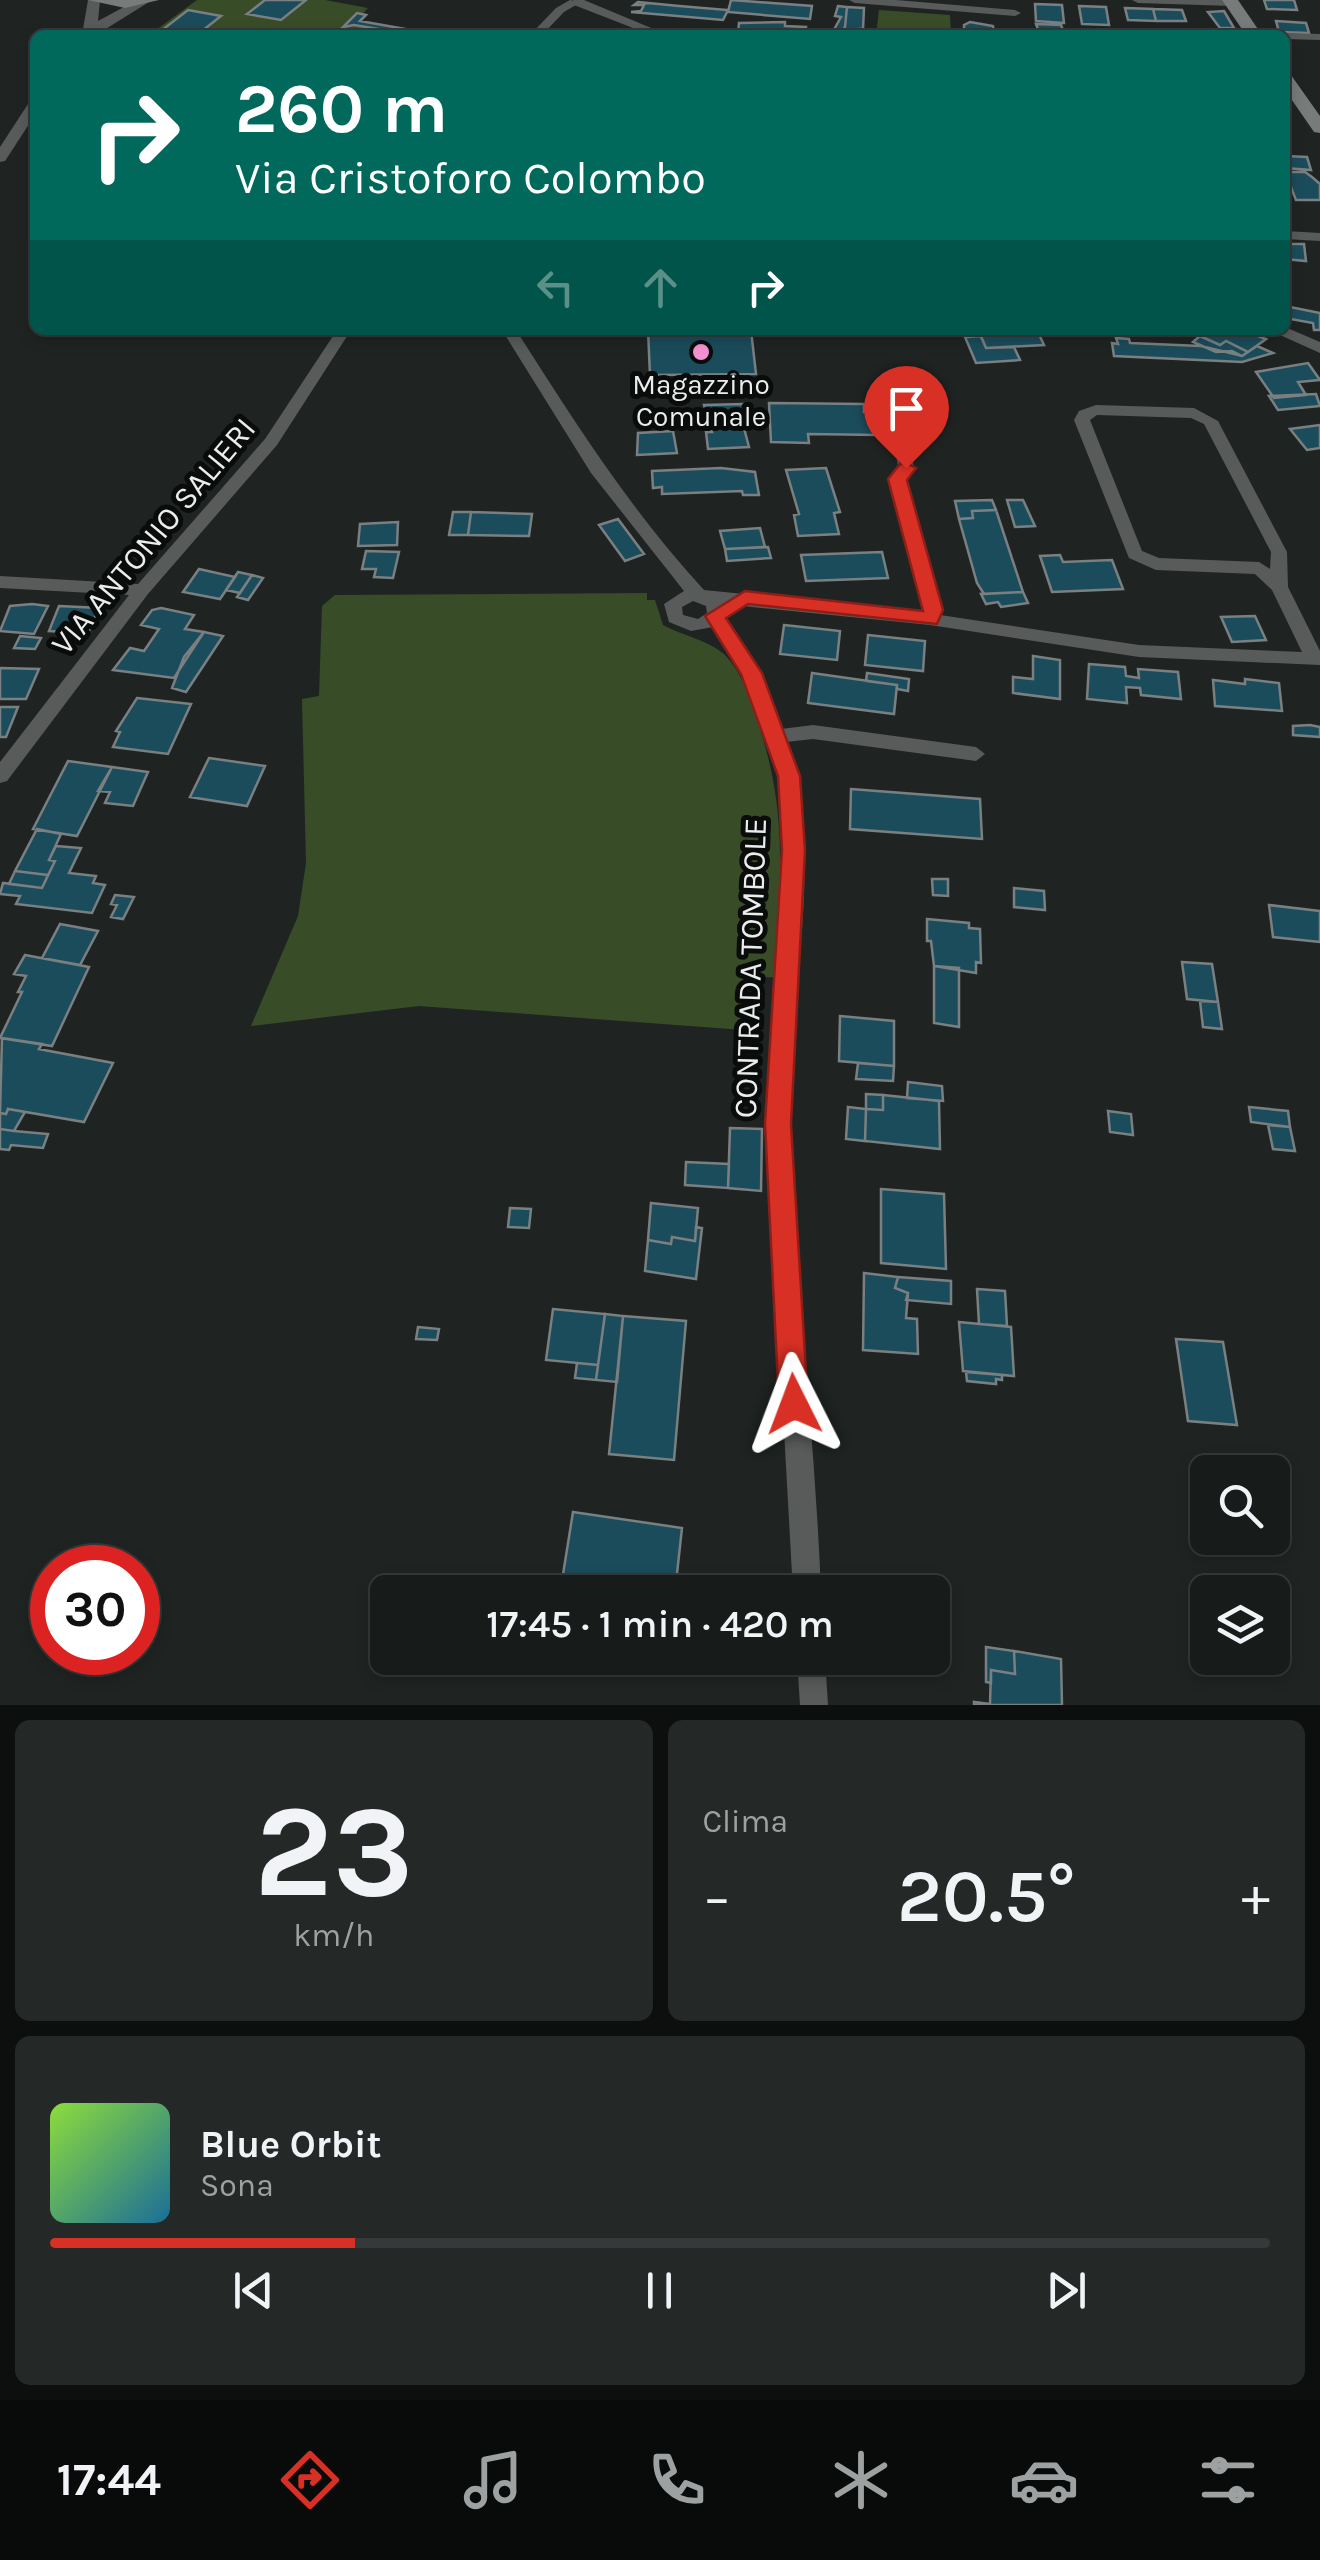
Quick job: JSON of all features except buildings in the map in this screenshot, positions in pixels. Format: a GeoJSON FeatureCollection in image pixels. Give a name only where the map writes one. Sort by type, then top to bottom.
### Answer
{"type":"FeatureCollection","features":[{"type":"Feature","properties":{"kind":"main road"},"geometry":{"type":"LineString","coordinates":[[95,0],[147,1]]}},
{"type":"Feature","properties":{"kind":"main road"},"geometry":{"type":"LineString","coordinates":[[1231,2],[1251,30]]}},
{"type":"Feature","properties":{"kind":"main road"},"geometry":{"type":"LineString","coordinates":[[1290,85],[1320,128]]}},
{"type":"Feature","properties":{"kind":"street"},"geometry":{"type":"LineString","coordinates":[[90,30],[95,0]]}},
{"type":"Feature","properties":{"kind":"street"},"geometry":{"type":"LineString","coordinates":[[854,0],[1016,12]]}},
{"type":"Feature","properties":{"kind":"street"},"geometry":{"type":"LineString","coordinates":[[1138,0],[1231,2]]}},
{"type":"Feature","properties":{"kind":"street"},"geometry":{"type":"LineString","coordinates":[[94,30],[147,1]]}},
{"type":"Feature","properties":{"kind":"street"},"geometry":{"type":"LineString","coordinates":[[542,30],[575,2],[650,30]]}},
{"type":"Feature","properties":{"kind":"street"},"geometry":{"type":"LineString","coordinates":[[1290,36],[1320,37]]}},
{"type":"Feature","properties":{"kind":"street"},"geometry":{"type":"LineString","coordinates":[[0,158],[30,112]]}},
{"type":"Feature","properties":{"kind":"street"},"geometry":{"type":"LineString","coordinates":[[1290,236],[1320,238]]}},
{"type":"Feature","properties":{"kind":"street","name":"VIA ANTONIO SALIERI"},"geometry":{"type":"LineString","coordinates":[[0,776],[142,590],[271,442],[341,335]]}},
{"type":"Feature","properties":{"kind":"street"},"geometry":{"type":"LineString","coordinates":[[511,335],[597,469],[667,561],[700,595],[714,603],[716,615]]}},
{"type":"Feature","properties":{"kind":"street"},"geometry":{"type":"LineString","coordinates":[[1289,335],[1320,348]]}},
{"type":"Feature","properties":{"kind":"street"},"geometry":{"type":"LineString","coordinates":[[895,403],[906,468],[898,479],[933,610],[930,619]]}},
{"type":"Feature","properties":{"kind":"street"},"geometry":{"type":"LineString","coordinates":[[1279,587],[1280,560],[1210,422],[1194,413],[1096,410],[1084,414],[1082,420],[1135,554],[1156,564],[1252,565],[1280,560]]}},
{"type":"Feature","properties":{"kind":"street"},"geometry":{"type":"LineString","coordinates":[[667,561],[674,586],[675,618],[739,655]]}},
{"type":"Feature","properties":{"kind":"street"},"geometry":{"type":"LineString","coordinates":[[1252,565],[1279,587],[1318,659]]}},
{"type":"Feature","properties":{"kind":"street"},"geometry":{"type":"LineString","coordinates":[[0,582],[142,590]]}},
{"type":"Feature","properties":{"kind":"street"},"geometry":{"type":"LineString","coordinates":[[673,604],[686,595],[745,597],[930,619],[1139,651],[1318,659]]}},
{"type":"Feature","properties":{"kind":"street"},"geometry":{"type":"LineString","coordinates":[[685,624],[706,624],[745,597]]}},
{"type":"Feature","properties":{"kind":"street","name":"CONTRADA TOMBOLE"},"geometry":{"type":"LineString","coordinates":[[716,615],[751,673],[789,776],[794,850],[778,1124],[806,1575]]}},
{"type":"Feature","properties":{"kind":"street"},"geometry":{"type":"LineString","coordinates":[[776,736],[813,732],[976,754]]}},
{"type":"Feature","properties":{"kind":"street"},"geometry":{"type":"LineString","coordinates":[[812,1675],[814,1705]]}},
{"type":"Feature","properties":{"kind":"green space"},"geometry":{"type":"Polygon","coordinates":[[[197,0],[325,0],[368,8],[356,21],[409,30],[156,30],[197,0]]]}},
{"type":"Feature","properties":{"kind":"green space"},"geometry":{"type":"Polygon","coordinates":[[[879,10],[950,15],[951,30],[877,30],[879,10]]]}},
{"type":"Feature","properties":{"kind":"green space"},"geometry":{"type":"Polygon","coordinates":[[[647,593],[647,600],[655,600],[663,625],[711,646],[731,661],[747,692],[767,752],[780,846],[776,977],[748,978],[744,1030],[419,1006],[251,1026],[298,916],[306,863],[302,699],[319,696],[322,606],[335,595],[647,593]]]}},
{"type":"Feature","properties":{"kind":"place","name":"Magazzino Comunale"},"geometry":{"type":"Point","coordinates":[701,352]}},
{"type":"Feature","properties":{"kind":"route"},"geometry":{"type":"LineString","coordinates":[[794,1404],[778,1124],[794,850],[789,776],[751,673],[715,616],[745,597],[930,619],[933,610],[898,479],[906,468]]}}]}
